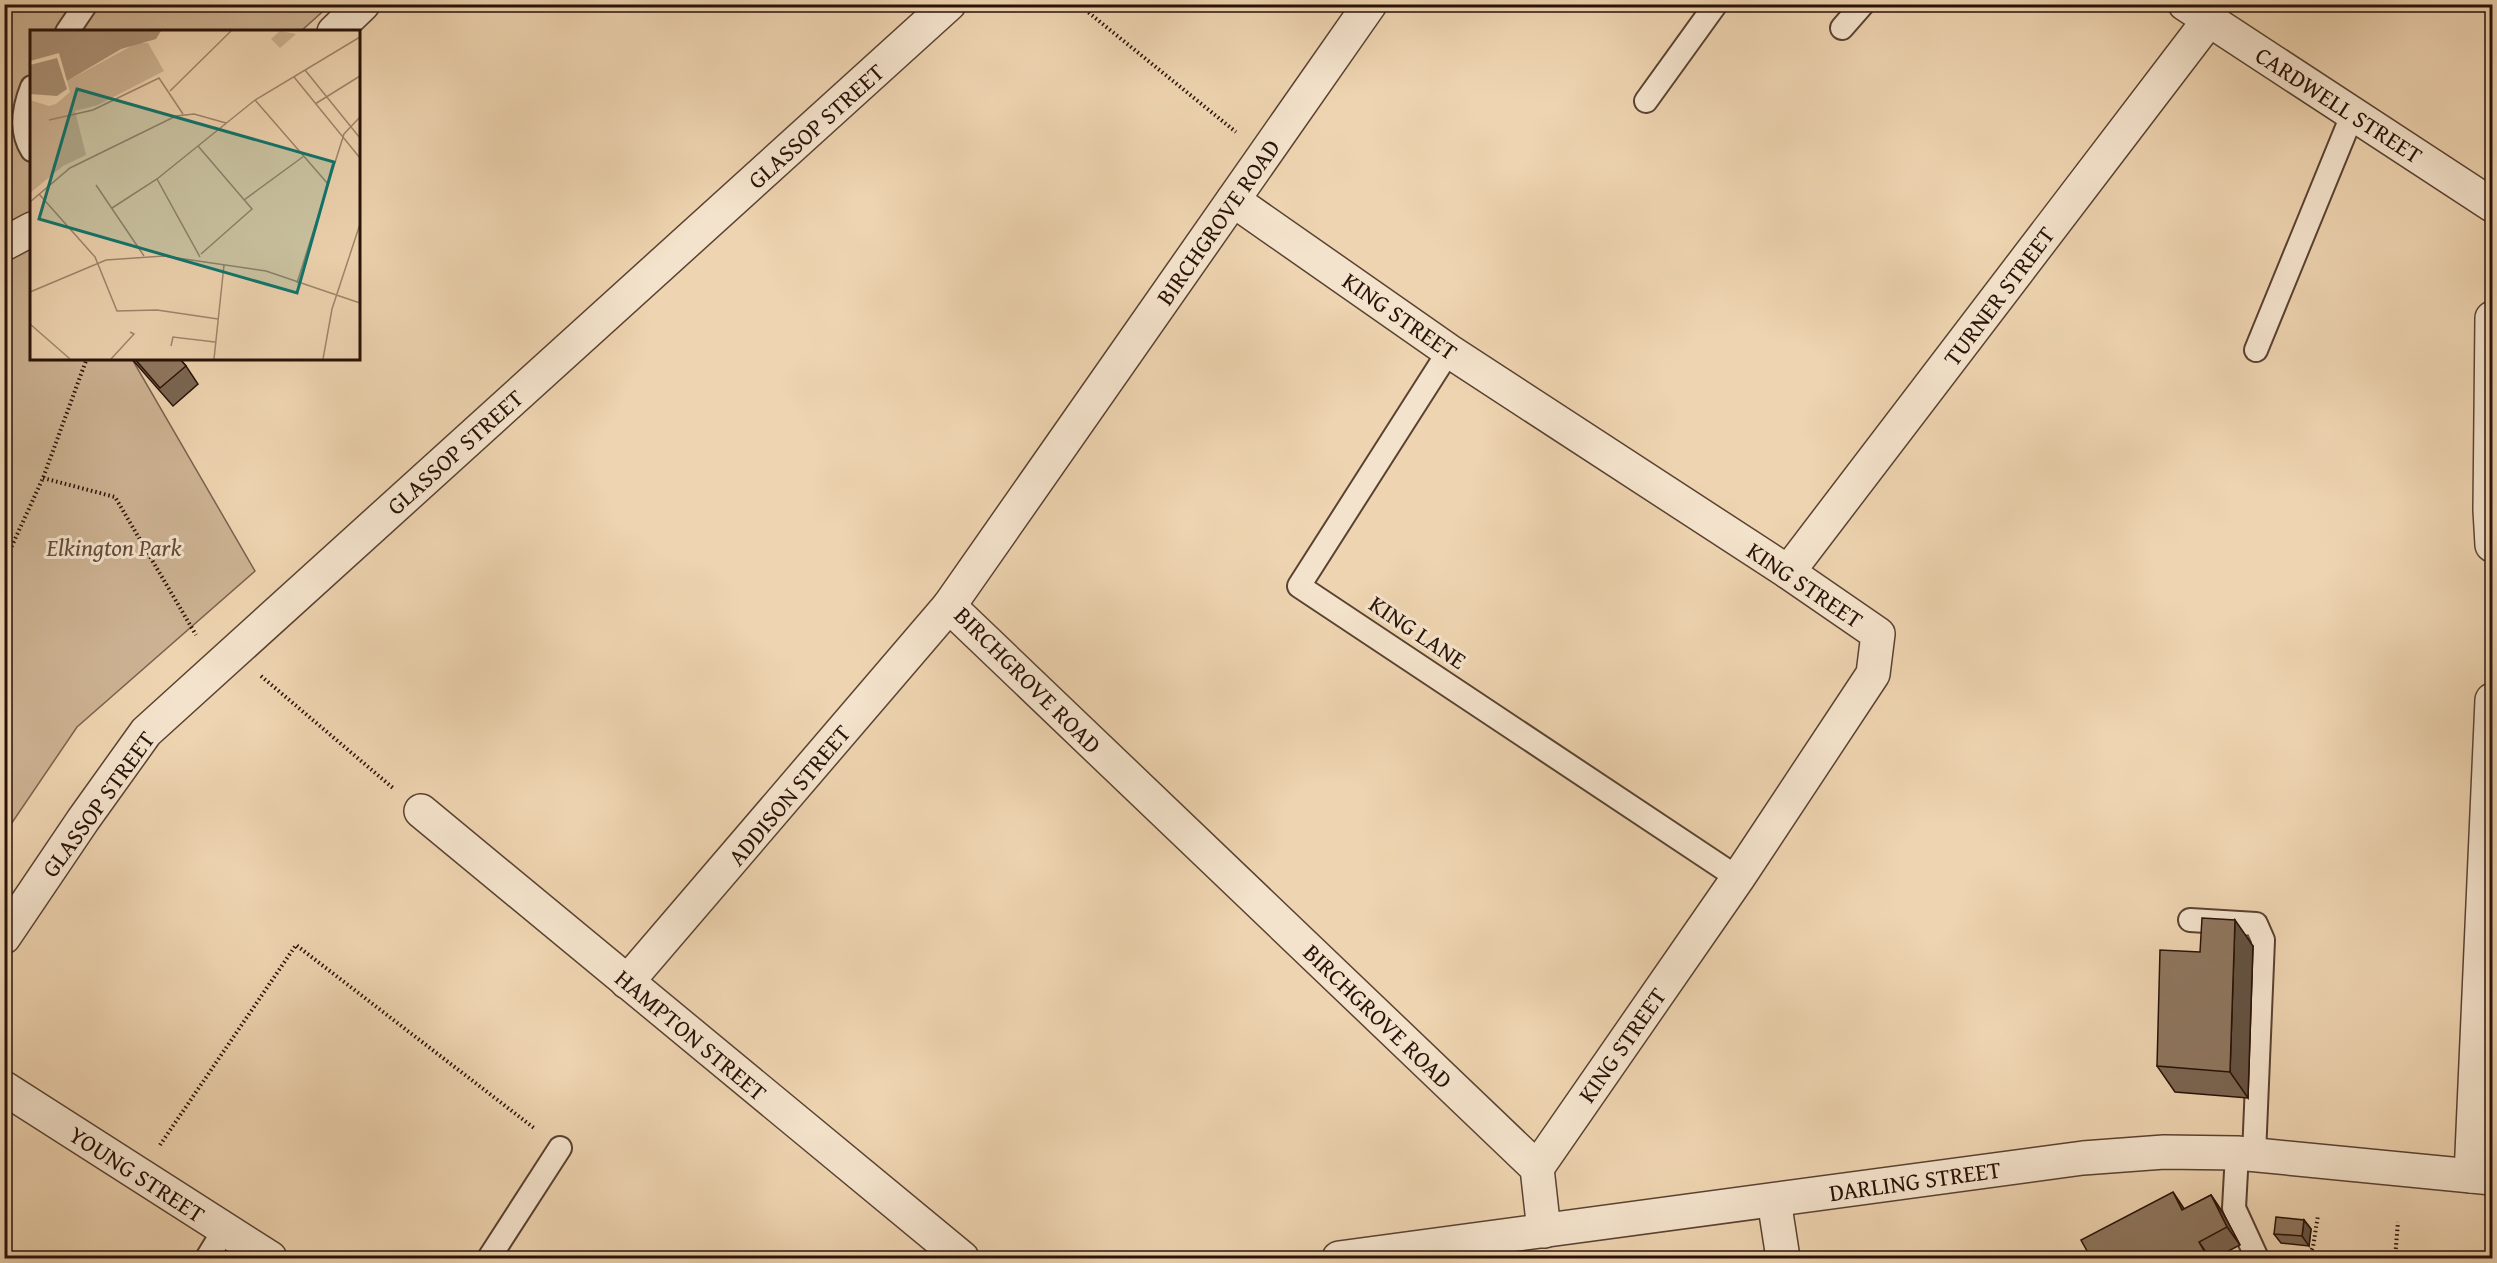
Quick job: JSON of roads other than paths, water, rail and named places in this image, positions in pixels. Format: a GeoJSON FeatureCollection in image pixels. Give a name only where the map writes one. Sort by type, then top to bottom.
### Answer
{"type":"FeatureCollection","features":[{"type":"Feature","properties":{"kind":"street"},"geometry":{"type":"LineString","coordinates":[[336,30],[363,4]]}},
{"type":"Feature","properties":{"kind":"street","name":"GLASSOP STREET"},"geometry":{"type":"LineString","coordinates":[[4,937],[146,732],[949,4]]}},
{"type":"Feature","properties":{"kind":"street","name":"BIRCHGROVE ROAD"},"geometry":{"type":"LineString","coordinates":[[1370,4],[949,606],[1537,1168]]}},
{"type":"Feature","properties":{"kind":"street","name":"CARDWELL STREET"},"geometry":{"type":"LineString","coordinates":[[2197,12],[2493,205]]}},
{"type":"Feature","properties":{"kind":"street","name":"TURNER STREET"},"geometry":{"type":"LineString","coordinates":[[1788,572],[2197,12]]}},
{"type":"Feature","properties":{"kind":"street","name":"KING STREET"},"geometry":{"type":"LineString","coordinates":[[1233,200],[1449,351],[1788,572],[1878,634],[1873,674],[1738,878],[1537,1168]]}},
{"type":"Feature","properties":{"kind":"street"},"geometry":{"type":"LineString","coordinates":[[4,244],[30,230]]}},
{"type":"Feature","properties":{"kind":"street"},"geometry":{"type":"LineString","coordinates":[[2493,318],[2490,510],[2493,545]]}},
{"type":"Feature","properties":{"kind":"street","name":"ADDISON STREET"},"geometry":{"type":"LineString","coordinates":[[627,982],[949,606]]}},
{"type":"Feature","properties":{"kind":"street"},"geometry":{"type":"LineString","coordinates":[[2482,1177],[2493,700]]}},
{"type":"Feature","properties":{"kind":"street","name":"HAMPTON STREET"},"geometry":{"type":"LineString","coordinates":[[421,811],[962,1258]]}},
{"type":"Feature","properties":{"kind":"street","name":"YOUNG STREET"},"geometry":{"type":"LineString","coordinates":[[4,1088],[270,1258]]}},
{"type":"Feature","properties":{"kind":"street","name":"DARLING STREET"},"geometry":{"type":"LineString","coordinates":[[1339,1258],[2083,1158],[2164,1152],[2246,1154],[2482,1177]]}},
{"type":"Feature","properties":{"kind":"street"},"geometry":{"type":"LineString","coordinates":[[1537,1168],[1544,1231]]}},
{"type":"Feature","properties":{"kind":"street"},"geometry":{"type":"LineString","coordinates":[[1774,1200],[1783,1258]]}},
{"type":"Feature","properties":{"kind":"lane"},"geometry":{"type":"LineString","coordinates":[[68,30],[86,4]]}},
{"type":"Feature","properties":{"kind":"lane"},"geometry":{"type":"LineString","coordinates":[[1646,101],[1716,4]]}},
{"type":"Feature","properties":{"kind":"lane"},"geometry":{"type":"LineString","coordinates":[[1842,28],[1863,4]]}},
{"type":"Feature","properties":{"kind":"lane"},"geometry":{"type":"LineString","coordinates":[[30,92],[24,105],[25,140],[30,147]]}},
{"type":"Feature","properties":{"kind":"lane"},"geometry":{"type":"LineString","coordinates":[[2256,350],[2353,113]]}},
{"type":"Feature","properties":{"kind":"lane","name":"KING LANE"},"geometry":{"type":"LineString","coordinates":[[1449,351],[1299,586],[1738,878]]}},
{"type":"Feature","properties":{"kind":"lane"},"geometry":{"type":"LineString","coordinates":[[2190,920],[2256,924],[2263,940],[2246,1154],[2234,1208],[2257,1258]]}},
{"type":"Feature","properties":{"kind":"lane"},"geometry":{"type":"LineString","coordinates":[[489,1258],[560,1148]]}},
{"type":"Feature","properties":{"kind":"lane"},"geometry":{"type":"LineString","coordinates":[[207,1258],[225,1230]]}},
{"type":"Feature","properties":{"kind":"park label","name":"Elkington Park"},"geometry":{"type":"Point","coordinates":[114,547]}}]}
